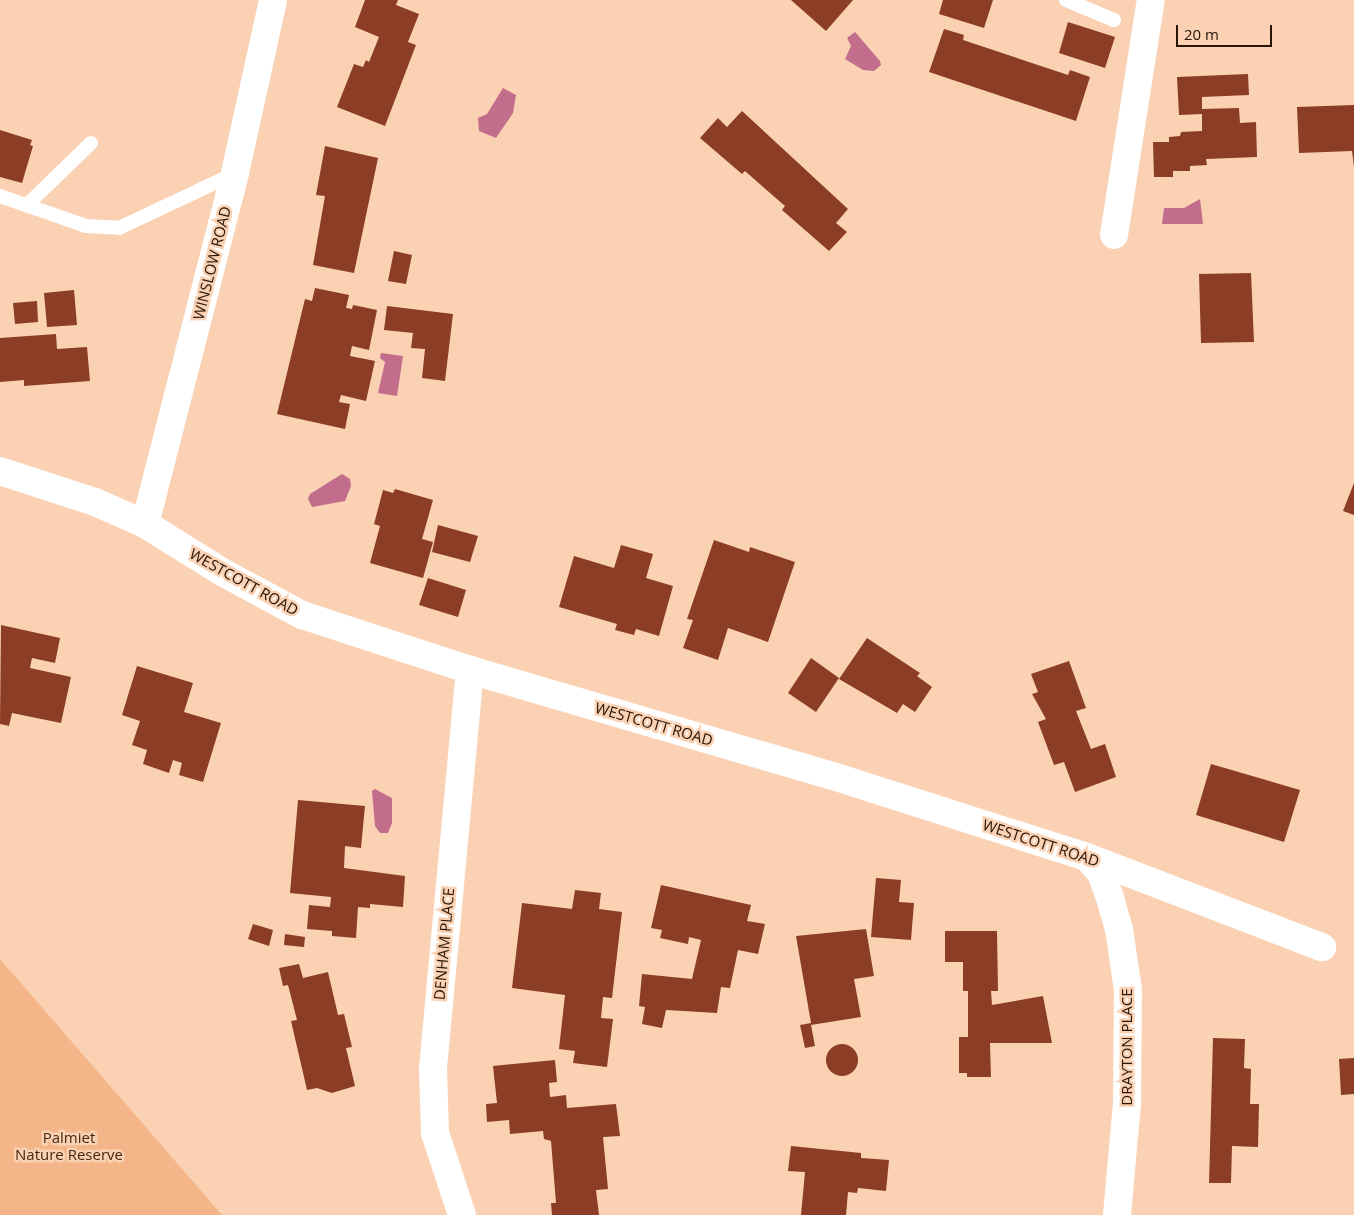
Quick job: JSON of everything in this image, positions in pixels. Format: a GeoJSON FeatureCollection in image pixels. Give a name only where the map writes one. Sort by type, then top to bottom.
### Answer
{"type":"FeatureCollection","features":[{"type":"Feature","properties":{"kind":"street","name":"WINSLOW ROAD"},"geometry":{"type":"LineString","coordinates":[[145,524],[235,174],[273,0]]}},
{"type":"Feature","properties":{"kind":"street"},"geometry":{"type":"LineString","coordinates":[[1114,235],[1151,0]]}},
{"type":"Feature","properties":{"kind":"street","name":"WESTCOTT ROAD"},"geometry":{"type":"LineString","coordinates":[[0,471],[95,502],[145,524],[222,572],[302,615],[470,670],[836,777],[1087,857],[1322,947]]}},
{"type":"Feature","properties":{"kind":"street","name":"DENHAM PLACE"},"geometry":{"type":"LineString","coordinates":[[462,1215],[435,1133],[432,1076],[470,670]]}},
{"type":"Feature","properties":{"kind":"street","name":"DRAYTON PLACE"},"geometry":{"type":"LineString","coordinates":[[1087,857],[1101,873],[1110,898],[1119,929],[1128,990],[1127,1104],[1117,1215]]}},
{"type":"Feature","properties":{"kind":"lane"},"geometry":{"type":"LineString","coordinates":[[1066,0],[1114,20]]}},
{"type":"Feature","properties":{"kind":"lane"},"geometry":{"type":"LineString","coordinates":[[27,205],[91,143]]}},
{"type":"Feature","properties":{"kind":"lane"},"geometry":{"type":"LineString","coordinates":[[0,196],[86,226],[119,228],[235,174]]}},
{"type":"Feature","properties":{"kind":"green space","name":"Palmiet Nature Reserve"},"geometry":{"type":"Polygon","coordinates":[[[0,959],[222,1215],[0,1215],[0,959]]]}},
{"type":"Feature","properties":{"kind":"shaded area"},"geometry":{"type":"Polygon","coordinates":[[[855,32],[880,61],[881,65],[874,71],[863,70],[845,59],[851,46],[847,38],[855,32]]]}},
{"type":"Feature","properties":{"kind":"shaded area"},"geometry":{"type":"Polygon","coordinates":[[[503,88],[516,95],[513,113],[496,138],[479,131],[478,118],[487,114],[503,88]]]}},
{"type":"Feature","properties":{"kind":"shaded area"},"geometry":{"type":"Polygon","coordinates":[[[1200,199],[1203,224],[1162,224],[1164,208],[1184,208],[1200,199]]]}},
{"type":"Feature","properties":{"kind":"shaded area"},"geometry":{"type":"Polygon","coordinates":[[[381,353],[403,356],[397,396],[378,393],[385,362],[380,358],[381,353]]]}},
{"type":"Feature","properties":{"kind":"shaded area"},"geometry":{"type":"Polygon","coordinates":[[[342,474],[350,479],[351,486],[345,501],[312,507],[308,499],[310,494],[342,474]]]}},
{"type":"Feature","properties":{"kind":"shaded area"},"geometry":{"type":"Polygon","coordinates":[[[375,789],[392,798],[392,823],[388,833],[380,833],[375,826],[372,791],[375,789]]]}},
{"type":"Feature","properties":{"kind":"building"},"geometry":{"type":"Polygon","coordinates":[[[365,0],[398,0],[396,5],[419,14],[408,42],[416,45],[385,126],[337,107],[354,64],[363,67],[366,60],[369,62],[379,37],[355,27],[365,0]]]}},
{"type":"Feature","properties":{"kind":"building"},"geometry":{"type":"Polygon","coordinates":[[[791,0],[853,0],[826,31],[791,0]]]}},
{"type":"Feature","properties":{"kind":"building"},"geometry":{"type":"Polygon","coordinates":[[[943,0],[993,0],[984,28],[939,14],[943,0]]]}},
{"type":"Feature","properties":{"kind":"building"},"geometry":{"type":"Polygon","coordinates":[[[1068,22],[1115,37],[1105,68],[1059,53],[1068,22]]]}},
{"type":"Feature","properties":{"kind":"building"},"geometry":{"type":"Polygon","coordinates":[[[944,29],[964,35],[963,40],[1068,75],[1070,70],[1090,77],[1076,121],[929,72],[944,29]]]}},
{"type":"Feature","properties":{"kind":"building"},"geometry":{"type":"Polygon","coordinates":[[[1248,74],[1249,95],[1202,97],[1202,109],[1239,108],[1240,123],[1256,122],[1257,157],[1206,159],[1207,165],[1190,166],[1190,171],[1173,171],[1173,177],[1154,177],[1153,142],[1169,142],[1169,137],[1180,136],[1181,132],[1202,131],[1202,114],[1179,115],[1177,77],[1248,74]]]}},
{"type":"Feature","properties":{"kind":"building"},"geometry":{"type":"Polygon","coordinates":[[[1354,105],[1354,167],[1352,151],[1299,153],[1297,107],[1354,105]]]}},
{"type":"Feature","properties":{"kind":"building"},"geometry":{"type":"Polygon","coordinates":[[[742,111],[848,209],[836,223],[847,232],[829,251],[782,210],[785,206],[745,171],[742,174],[700,138],[718,118],[727,127],[742,111]]]}},
{"type":"Feature","properties":{"kind":"building"},"geometry":{"type":"Polygon","coordinates":[[[0,130],[32,140],[30,145],[33,146],[22,183],[0,177],[0,130]]]}},
{"type":"Feature","properties":{"kind":"building"},"geometry":{"type":"Polygon","coordinates":[[[325,146],[378,158],[354,273],[313,265],[325,196],[316,195],[325,146]]]}},
{"type":"Feature","properties":{"kind":"building"},"geometry":{"type":"Polygon","coordinates":[[[394,251],[412,255],[406,284],[388,281],[394,251]]]}},
{"type":"Feature","properties":{"kind":"building"},"geometry":{"type":"Polygon","coordinates":[[[1251,273],[1254,342],[1201,343],[1199,274],[1251,273]]]}},
{"type":"Feature","properties":{"kind":"building"},"geometry":{"type":"Polygon","coordinates":[[[315,288],[349,295],[346,308],[352,309],[353,305],[377,310],[369,350],[352,346],[350,356],[375,361],[366,401],[341,395],[339,402],[350,404],[345,429],[277,414],[305,299],[312,301],[315,288]]]}},
{"type":"Feature","properties":{"kind":"building"},"geometry":{"type":"Polygon","coordinates":[[[74,290],[77,325],[47,327],[44,293],[74,290]]]}},
{"type":"Feature","properties":{"kind":"building"},"geometry":{"type":"Polygon","coordinates":[[[37,301],[38,322],[15,324],[13,303],[37,301]]]}},
{"type":"Feature","properties":{"kind":"building"},"geometry":{"type":"Polygon","coordinates":[[[387,306],[453,314],[445,381],[422,378],[425,349],[411,348],[413,333],[384,330],[387,306]]]}},
{"type":"Feature","properties":{"kind":"building"},"geometry":{"type":"Polygon","coordinates":[[[56,334],[57,349],[87,347],[90,381],[24,386],[24,380],[0,382],[0,338],[56,334]]]}},
{"type":"Feature","properties":{"kind":"building"},"geometry":{"type":"Polygon","coordinates":[[[1354,483],[1354,515],[1343,511],[1354,483]]]}},
{"type":"Feature","properties":{"kind":"building"},"geometry":{"type":"Polygon","coordinates":[[[395,489],[433,500],[422,539],[433,542],[423,578],[370,563],[380,526],[374,524],[383,490],[393,493],[395,489]]]}},
{"type":"Feature","properties":{"kind":"building"},"geometry":{"type":"Polygon","coordinates":[[[438,525],[478,536],[470,562],[432,552],[438,525]]]}},
{"type":"Feature","properties":{"kind":"building"},"geometry":{"type":"Polygon","coordinates":[[[714,540],[749,552],[750,547],[795,562],[768,642],[728,628],[718,660],[683,648],[693,620],[687,619],[714,540]]]}},
{"type":"Feature","properties":{"kind":"building"},"geometry":{"type":"Polygon","coordinates":[[[621,545],[653,554],[646,578],[673,586],[659,636],[636,629],[634,635],[615,630],[617,624],[559,607],[574,556],[614,568],[621,545]]]}},
{"type":"Feature","properties":{"kind":"building"},"geometry":{"type":"Polygon","coordinates":[[[428,578],[466,590],[458,617],[419,605],[428,578]]]}},
{"type":"Feature","properties":{"kind":"building"},"geometry":{"type":"Polygon","coordinates":[[[1,625],[60,638],[55,663],[32,658],[30,668],[71,677],[61,723],[12,713],[9,726],[0,724],[1,625]]]}},
{"type":"Feature","properties":{"kind":"building"},"geometry":{"type":"Polygon","coordinates":[[[867,638],[920,673],[917,676],[932,687],[915,712],[903,704],[897,713],[839,679],[867,638]]]}},
{"type":"Feature","properties":{"kind":"building"},"geometry":{"type":"Polygon","coordinates":[[[811,658],[839,678],[816,712],[788,693],[811,658]]]}},
{"type":"Feature","properties":{"kind":"building"},"geometry":{"type":"Polygon","coordinates":[[[1069,661],[1086,708],[1076,711],[1091,749],[1105,744],[1116,777],[1075,792],[1064,762],[1054,765],[1038,722],[1046,719],[1032,694],[1038,692],[1031,674],[1069,661]]]}},
{"type":"Feature","properties":{"kind":"building"},"geometry":{"type":"Polygon","coordinates":[[[137,666],[193,683],[184,712],[221,723],[203,782],[179,775],[182,763],[173,760],[169,773],[143,764],[147,750],[132,745],[140,721],[122,715],[137,666]]]}},
{"type":"Feature","properties":{"kind":"building"},"geometry":{"type":"Polygon","coordinates":[[[1211,764],[1300,790],[1284,842],[1196,815],[1211,764]]]}},
{"type":"Feature","properties":{"kind":"building"},"geometry":{"type":"Polygon","coordinates":[[[298,800],[365,806],[361,848],[345,846],[344,868],[405,876],[403,907],[370,904],[370,908],[358,907],[356,938],[332,936],[332,931],[307,929],[309,905],[330,907],[331,897],[290,893],[298,800]]]}},
{"type":"Feature","properties":{"kind":"building"},"geometry":{"type":"Polygon","coordinates":[[[876,878],[901,880],[899,902],[914,903],[911,940],[871,937],[876,878]]]}},
{"type":"Feature","properties":{"kind":"building"},"geometry":{"type":"Polygon","coordinates":[[[661,885],[751,905],[747,921],[765,924],[758,954],[738,950],[730,988],[721,987],[717,1013],[666,1010],[662,1028],[642,1024],[645,1007],[639,1006],[642,974],[692,979],[701,940],[689,937],[688,944],[660,938],[662,930],[651,928],[661,885]]]}},
{"type":"Feature","properties":{"kind":"building"},"geometry":{"type":"Polygon","coordinates":[[[575,890],[601,893],[599,909],[622,912],[612,998],[603,997],[601,1018],[613,1019],[607,1067],[573,1063],[575,1051],[559,1049],[565,995],[512,988],[522,903],[572,909],[575,890]]]}},
{"type":"Feature","properties":{"kind":"building"},"geometry":{"type":"Polygon","coordinates":[[[253,924],[273,930],[269,946],[248,939],[253,924]]]}},
{"type":"Feature","properties":{"kind":"building"},"geometry":{"type":"Polygon","coordinates":[[[866,929],[874,976],[854,979],[861,1017],[811,1025],[815,1046],[805,1048],[800,1025],[811,1023],[796,936],[866,929]]]}},
{"type":"Feature","properties":{"kind":"building"},"geometry":{"type":"Polygon","coordinates":[[[945,931],[997,931],[998,991],[991,991],[992,1005],[1043,996],[1052,1043],[990,1043],[991,1077],[967,1077],[967,1073],[959,1073],[959,1037],[968,1037],[968,991],[963,991],[963,962],[945,962],[945,931]]]}},
{"type":"Feature","properties":{"kind":"building"},"geometry":{"type":"Polygon","coordinates":[[[285,934],[305,937],[304,947],[284,945],[285,934]]]}},
{"type":"Feature","properties":{"kind":"building"},"geometry":{"type":"Polygon","coordinates":[[[299,964],[303,978],[328,972],[338,1015],[344,1014],[352,1047],[346,1048],[355,1086],[332,1093],[317,1088],[307,1090],[291,1021],[297,1020],[288,985],[283,986],[279,968],[299,964]]]}},
{"type":"Feature","properties":{"kind":"building"},"geometry":{"type":"Polygon","coordinates":[[[1213,1038],[1245,1039],[1244,1068],[1251,1069],[1250,1104],[1259,1104],[1258,1147],[1232,1146],[1231,1183],[1209,1183],[1213,1038]]]}},
{"type":"Feature","properties":{"kind":"building"},"geometry":{"type":"Polygon","coordinates":[[[842,1044],[848,1045],[853,1049],[857,1054],[857,1066],[853,1071],[848,1075],[842,1076],[836,1075],[831,1071],[827,1066],[826,1060],[827,1054],[831,1049],[836,1045],[842,1044]]]}},
{"type":"Feature","properties":{"kind":"building"},"geometry":{"type":"Polygon","coordinates":[[[1354,1058],[1354,1094],[1341,1095],[1339,1059],[1354,1058]]]}},
{"type":"Feature","properties":{"kind":"building"},"geometry":{"type":"Polygon","coordinates":[[[555,1060],[557,1082],[549,1083],[550,1097],[566,1095],[567,1108],[616,1104],[620,1136],[603,1137],[608,1189],[596,1190],[599,1215],[552,1215],[551,1203],[556,1203],[551,1141],[544,1139],[543,1131],[510,1134],[509,1120],[487,1122],[486,1104],[497,1103],[493,1066],[555,1060]]]}},
{"type":"Feature","properties":{"kind":"building"},"geometry":{"type":"Polygon","coordinates":[[[791,1146],[861,1153],[861,1158],[889,1160],[886,1191],[858,1188],[857,1193],[848,1192],[846,1215],[801,1215],[805,1172],[788,1171],[791,1146]]]}}]}
